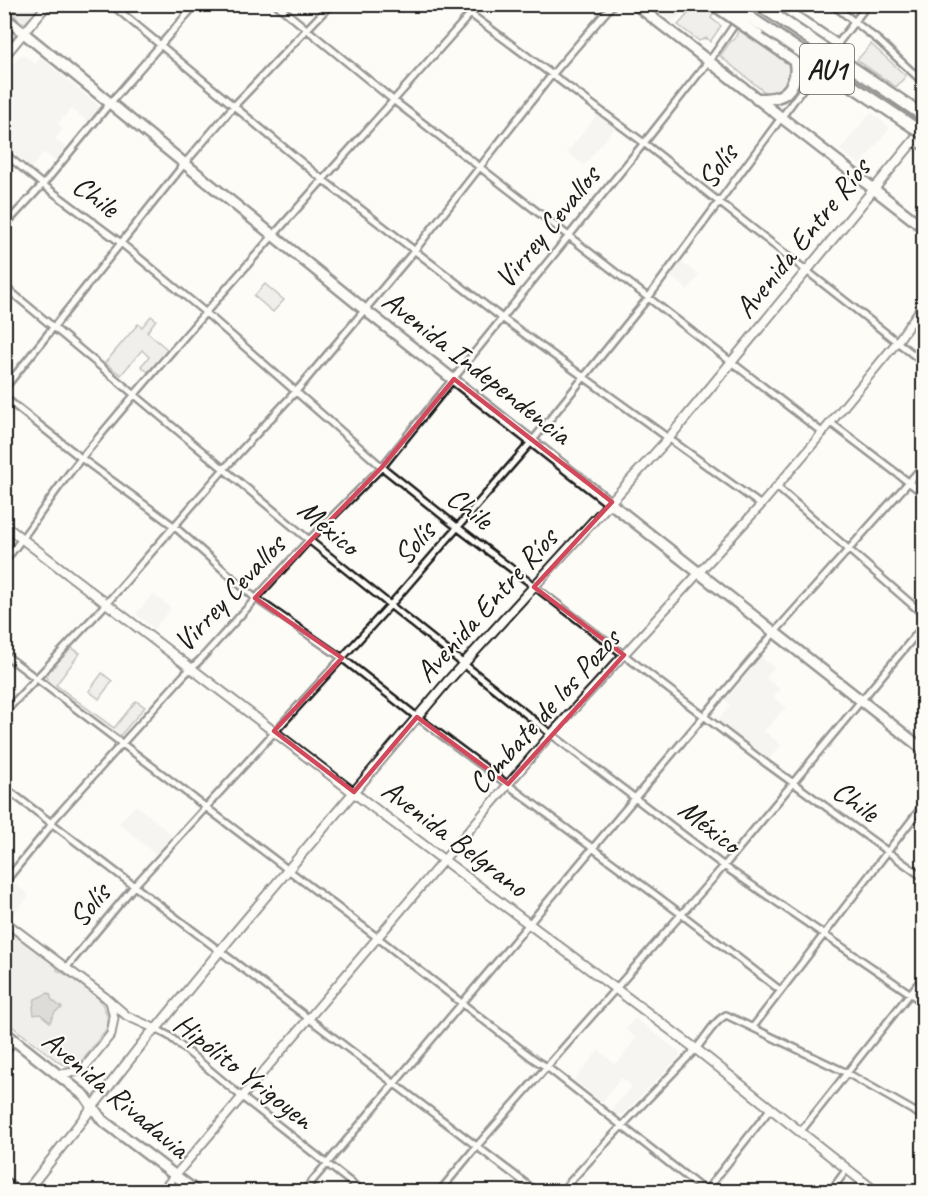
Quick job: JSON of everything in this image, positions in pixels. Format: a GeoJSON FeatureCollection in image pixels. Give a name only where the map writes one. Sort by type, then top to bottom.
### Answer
{"type":"FeatureCollection","features":[{"type":"Feature","properties":{"kind":"highway"},"geometry":{"type":"LineString","coordinates":[[713,4],[814,72]]}},
{"type":"Feature","properties":{"kind":"highway","name":"AU1"},"geometry":{"type":"LineString","coordinates":[[730,4],[918,137]]}},
{"type":"Feature","properties":{"kind":"highway","name":"AU1"},"geometry":{"type":"LineString","coordinates":[[758,4],[924,116]]}},
{"type":"Feature","properties":{"kind":"highway"},"geometry":{"type":"LineString","coordinates":[[776,4],[835,46]]}},
{"type":"Feature","properties":{"kind":"highway"},"geometry":{"type":"LineString","coordinates":[[757,99],[774,98],[784,93],[796,76],[797,69],[794,60]]}},
{"type":"Feature","properties":{"kind":"main road"},"geometry":{"type":"LineString","coordinates":[[4,12],[10,4]]}},
{"type":"Feature","properties":{"kind":"main road"},"geometry":{"type":"LineString","coordinates":[[635,4],[924,228]]}},
{"type":"Feature","properties":{"kind":"main road","name":"Avenida Independencia"},"geometry":{"type":"LineString","coordinates":[[4,17],[365,310],[612,502],[698,573],[924,750]]}},
{"type":"Feature","properties":{"kind":"main road","name":"Avenida Entre Ríos"},"geometry":{"type":"LineString","coordinates":[[26,1191],[149,1035],[417,717],[668,439],[918,137]]}},
{"type":"Feature","properties":{"kind":"main road","name":"Avenida Belgrano"},"geometry":{"type":"LineString","coordinates":[[4,525],[696,1049],[876,1191]]}},
{"type":"Feature","properties":{"kind":"main road","name":"Avenida Rivadavia"},"geometry":{"type":"LineString","coordinates":[[4,1032],[85,1096],[102,1120],[197,1191]]}},
{"type":"Feature","properties":{"kind":"street"},"geometry":{"type":"LineString","coordinates":[[4,57],[48,4]]}},
{"type":"Feature","properties":{"kind":"street"},"geometry":{"type":"LineString","coordinates":[[111,4],[323,180],[502,318],[761,505]]}},
{"type":"Feature","properties":{"kind":"street"},"geometry":{"type":"LineString","coordinates":[[4,226],[196,4]]}},
{"type":"Feature","properties":{"kind":"street"},"geometry":{"type":"LineString","coordinates":[[276,4],[393,100],[823,433]]}},
{"type":"Feature","properties":{"kind":"street"},"geometry":{"type":"LineString","coordinates":[[4,390],[185,162],[233,107],[308,31],[331,4]]}},
{"type":"Feature","properties":{"kind":"street"},"geometry":{"type":"LineString","coordinates":[[457,4],[644,143],[924,363]]}},
{"type":"Feature","properties":{"kind":"street"},"geometry":{"type":"LineString","coordinates":[[4,562],[81,458],[135,394],[480,4]]}},
{"type":"Feature","properties":{"kind":"street"},"geometry":{"type":"LineString","coordinates":[[4,713],[107,603],[365,310],[415,250],[551,76],[613,4]]}},
{"type":"Feature","properties":{"kind":"street"},"geometry":{"type":"LineString","coordinates":[[832,4],[855,21],[924,82]]}},
{"type":"Feature","properties":{"kind":"street"},"geometry":{"type":"LineString","coordinates":[[835,46],[868,4]]}},
{"type":"Feature","properties":{"kind":"street","name":"Virrey Cevallos"},"geometry":{"type":"LineString","coordinates":[[4,883],[51,823],[191,668],[309,540],[382,467],[644,143],[735,24]]}},
{"type":"Feature","properties":{"kind":"street","name":"Solís"},"geometry":{"type":"LineString","coordinates":[[66,968],[135,885],[389,606],[532,440],[648,298],[814,72]]}},
{"type":"Feature","properties":{"kind":"street"},"geometry":{"type":"LineString","coordinates":[[918,137],[924,147]]}},
{"type":"Feature","properties":{"kind":"street","name":"Chile"},"geometry":{"type":"LineString","coordinates":[[4,153],[121,243],[206,313],[382,467],[457,527],[793,783],[924,878]]}},
{"type":"Feature","properties":{"kind":"street","name":"México"},"geometry":{"type":"LineString","coordinates":[[4,286],[389,606],[551,734],[724,866],[924,1003]]}},
{"type":"Feature","properties":{"kind":"street","name":"Combate de los Pozos"},"geometry":{"type":"LineString","coordinates":[[161,1191],[551,734],[777,487],[897,342],[924,304]]}},
{"type":"Feature","properties":{"kind":"street"},"geometry":{"type":"LineString","coordinates":[[4,397],[81,458],[175,527],[255,598],[342,658],[780,990]]}},
{"type":"Feature","properties":{"kind":"street"},"geometry":{"type":"LineString","coordinates":[[831,423],[924,494]]}},
{"type":"Feature","properties":{"kind":"street"},"geometry":{"type":"LineString","coordinates":[[303,1191],[774,633],[924,465]]}},
{"type":"Feature","properties":{"kind":"street"},"geometry":{"type":"LineString","coordinates":[[777,487],[924,615]]}},
{"type":"Feature","properties":{"kind":"street"},"geometry":{"type":"LineString","coordinates":[[439,1191],[724,866],[924,625]]}},
{"type":"Feature","properties":{"kind":"street"},"geometry":{"type":"LineString","coordinates":[[4,654],[622,1124],[705,1191],[771,1107]]}},
{"type":"Feature","properties":{"kind":"street"},"geometry":{"type":"LineString","coordinates":[[4,787],[537,1191]]}},
{"type":"Feature","properties":{"kind":"street"},"geometry":{"type":"LineString","coordinates":[[753,1027],[924,804]]}},
{"type":"Feature","properties":{"kind":"street","name":"Hipólito Yrigoyen"},"geometry":{"type":"LineString","coordinates":[[4,921],[110,1000],[127,1016],[169,1036],[242,1097],[363,1191]]}},
{"type":"Feature","properties":{"kind":"street"},"geometry":{"type":"LineString","coordinates":[[801,1131],[924,976]]}},
{"type":"Feature","properties":{"kind":"street"},"geometry":{"type":"LineString","coordinates":[[60,1074],[84,1068],[111,1034],[114,1018],[110,1000]]}},
{"type":"Feature","properties":{"kind":"street"},"geometry":{"type":"LineString","coordinates":[[561,1191],[622,1124],[696,1049],[723,1016],[728,1015],[847,1073],[924,1117]]}},
{"type":"Feature","properties":{"kind":"street"},"geometry":{"type":"LineString","coordinates":[[4,1054],[15,1040]]}},
{"type":"Feature","properties":{"kind":"street"},"geometry":{"type":"LineString","coordinates":[[830,1191],[847,1169]]}},
{"type":"Feature","properties":{"kind":"street"},"geometry":{"type":"LineString","coordinates":[[4,1179],[20,1191]]}},
{"type":"Feature","properties":{"kind":"highlighted area"},"geometry":{"type":"Polygon","coordinates":[[[454,379],[612,502],[534,587],[624,655],[508,784],[417,717],[354,792],[274,731],[342,658],[255,598],[382,467],[454,379]]]}},
{"type":"Feature","properties":{"kind":"shaded area"},"geometry":{"type":"Polygon","coordinates":[[[19,4],[43,5],[25,23],[15,16],[15,9],[19,4]]]}},
{"type":"Feature","properties":{"kind":"shaded area"},"geometry":{"type":"Polygon","coordinates":[[[703,4],[714,13],[711,18],[721,26],[710,42],[707,38],[699,41],[678,25],[696,5],[703,4]]]}},
{"type":"Feature","properties":{"kind":"shaded area"},"geometry":{"type":"Polygon","coordinates":[[[652,5],[688,5],[674,22],[652,5]]]}},
{"type":"Feature","properties":{"kind":"shaded area"},"geometry":{"type":"Polygon","coordinates":[[[739,28],[788,61],[792,79],[780,95],[767,94],[720,56],[735,39],[739,28]]]}},
{"type":"Feature","properties":{"kind":"shaded area"},"geometry":{"type":"Polygon","coordinates":[[[871,44],[906,76],[896,87],[857,60],[871,44]]]}},
{"type":"Feature","properties":{"kind":"shaded area"},"geometry":{"type":"Polygon","coordinates":[[[22,54],[35,64],[41,58],[100,107],[88,122],[71,108],[58,124],[63,129],[55,139],[66,148],[55,161],[44,152],[31,168],[5,147],[5,75],[22,54]]]}},
{"type":"Feature","properties":{"kind":"shaded area"},"geometry":{"type":"Polygon","coordinates":[[[871,112],[890,128],[860,165],[840,150],[871,112]]]}},
{"type":"Feature","properties":{"kind":"shaded area"},"geometry":{"type":"Polygon","coordinates":[[[598,114],[615,128],[584,165],[567,152],[598,114]]]}},
{"type":"Feature","properties":{"kind":"shaded area"},"geometry":{"type":"Polygon","coordinates":[[[681,262],[699,275],[688,290],[670,276],[681,262]]]}},
{"type":"Feature","properties":{"kind":"shaded area"},"geometry":{"type":"Polygon","coordinates":[[[265,284],[284,300],[273,312],[254,296],[265,284]]]}},
{"type":"Feature","properties":{"kind":"shaded area"},"geometry":{"type":"Polygon","coordinates":[[[151,316],[156,320],[147,332],[168,350],[148,372],[141,366],[149,357],[142,350],[121,375],[105,363],[138,324],[142,327],[151,316]]]}},
{"type":"Feature","properties":{"kind":"shaded area"},"geometry":{"type":"Polygon","coordinates":[[[153,594],[171,608],[154,629],[136,614],[153,594]]]}},
{"type":"Feature","properties":{"kind":"shaded area"},"geometry":{"type":"Polygon","coordinates":[[[72,648],[80,653],[56,685],[114,728],[136,701],[145,707],[119,737],[51,686],[45,675],[72,648]]]}},
{"type":"Feature","properties":{"kind":"shaded area"},"geometry":{"type":"Polygon","coordinates":[[[761,657],[774,668],[766,678],[780,689],[773,697],[786,707],[764,731],[781,745],[769,759],[717,721],[731,705],[725,700],[761,657]]]}},
{"type":"Feature","properties":{"kind":"shaded area"},"geometry":{"type":"Polygon","coordinates":[[[102,673],[112,681],[99,699],[89,691],[102,673]]]}},
{"type":"Feature","properties":{"kind":"shaded area"},"geometry":{"type":"Polygon","coordinates":[[[136,805],[172,835],[156,855],[119,823],[136,805]]]}},
{"type":"Feature","properties":{"kind":"shaded area"},"geometry":{"type":"Polygon","coordinates":[[[12,882],[29,895],[13,915],[4,908],[5,892],[12,882]]]}},
{"type":"Feature","properties":{"kind":"shaded area"},"geometry":{"type":"Polygon","coordinates":[[[4,927],[57,966],[57,970],[92,991],[104,1007],[108,1027],[80,1063],[72,1067],[60,1063],[5,1021],[4,927]]]}},
{"type":"Feature","properties":{"kind":"shaded area"},"geometry":{"type":"Polygon","coordinates":[[[48,993],[52,1000],[62,1008],[55,1012],[50,1022],[40,1014],[34,1015],[33,1007],[35,999],[48,993]]]}},
{"type":"Feature","properties":{"kind":"shaded area"},"geometry":{"type":"Polygon","coordinates":[[[635,1018],[679,1052],[680,1056],[623,1114],[617,1116],[612,1110],[632,1086],[621,1078],[602,1102],[574,1080],[599,1050],[614,1064],[620,1060],[636,1038],[626,1029],[635,1018]]]}}]}
